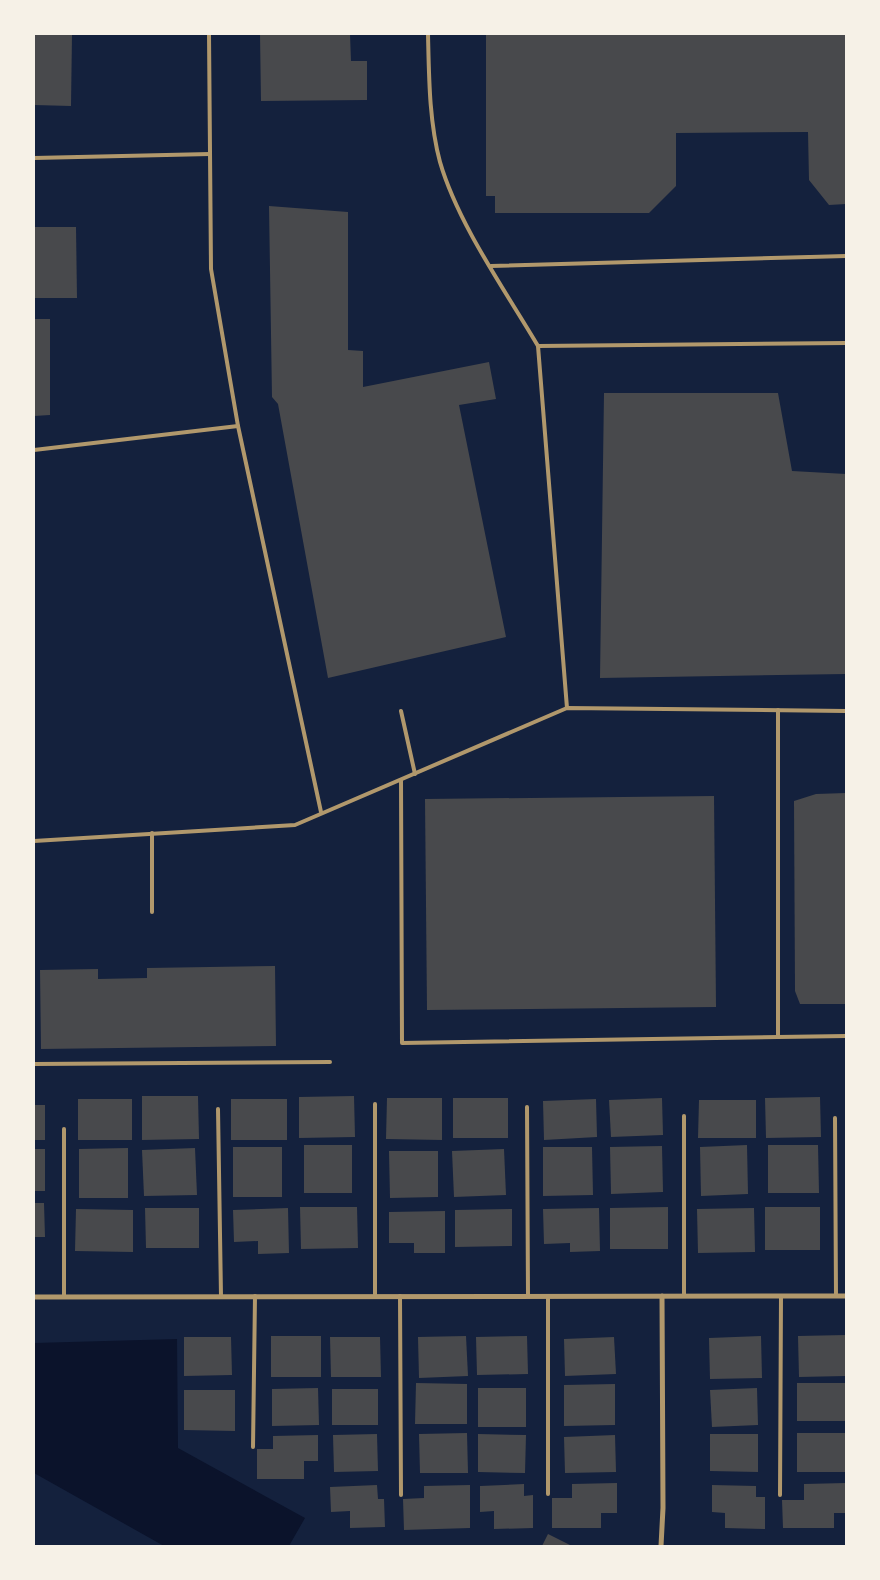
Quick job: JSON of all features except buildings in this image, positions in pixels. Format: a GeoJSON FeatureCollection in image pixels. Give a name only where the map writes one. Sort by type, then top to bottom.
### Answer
{"type":"FeatureCollection","features":[{"type":"Feature","properties":{"kind":"street"},"geometry":{"type":"LineString","coordinates":[[661,1546],[663,1508],[662,1296]]}},
{"type":"Feature","properties":{"kind":"street"},"geometry":{"type":"LineString","coordinates":[[34,1297],[846,1296]]}},
{"type":"Feature","properties":{"kind":"lane"},"geometry":{"type":"LineString","coordinates":[[209,34],[211,269],[238,426],[321,812]]}},
{"type":"Feature","properties":{"kind":"lane"},"geometry":{"type":"LineString","coordinates":[[428,34],[430,100],[440,160],[450,191],[462,216],[538,346],[567,708]]}},
{"type":"Feature","properties":{"kind":"lane"},"geometry":{"type":"LineString","coordinates":[[34,158],[210,154]]}},
{"type":"Feature","properties":{"kind":"lane"},"geometry":{"type":"LineString","coordinates":[[491,266],[846,256]]}},
{"type":"Feature","properties":{"kind":"lane"},"geometry":{"type":"LineString","coordinates":[[538,346],[846,344]]}},
{"type":"Feature","properties":{"kind":"lane"},"geometry":{"type":"LineString","coordinates":[[34,450],[238,426]]}},
{"type":"Feature","properties":{"kind":"lane"},"geometry":{"type":"LineString","coordinates":[[34,841],[295,825],[321,812],[401,780],[567,708],[846,711]]}},
{"type":"Feature","properties":{"kind":"lane"},"geometry":{"type":"LineString","coordinates":[[778,710],[778,1036]]}},
{"type":"Feature","properties":{"kind":"lane"},"geometry":{"type":"LineString","coordinates":[[401,711],[415,774]]}},
{"type":"Feature","properties":{"kind":"lane"},"geometry":{"type":"LineString","coordinates":[[401,780],[402,1043],[846,1036]]}},
{"type":"Feature","properties":{"kind":"lane"},"geometry":{"type":"LineString","coordinates":[[152,833],[152,912]]}},
{"type":"Feature","properties":{"kind":"lane"},"geometry":{"type":"LineString","coordinates":[[34,1064],[330,1062]]}},
{"type":"Feature","properties":{"kind":"lane"},"geometry":{"type":"LineString","coordinates":[[374,1296],[375,1104]]}},
{"type":"Feature","properties":{"kind":"lane"},"geometry":{"type":"LineString","coordinates":[[527,1107],[528,1296]]}},
{"type":"Feature","properties":{"kind":"lane"},"geometry":{"type":"LineString","coordinates":[[218,1109],[221,1296]]}},
{"type":"Feature","properties":{"kind":"lane"},"geometry":{"type":"LineString","coordinates":[[684,1116],[684,1296]]}},
{"type":"Feature","properties":{"kind":"lane"},"geometry":{"type":"LineString","coordinates":[[836,1118],[836,1296]]}},
{"type":"Feature","properties":{"kind":"lane"},"geometry":{"type":"LineString","coordinates":[[64,1129],[64,1297]]}},
{"type":"Feature","properties":{"kind":"lane"},"geometry":{"type":"LineString","coordinates":[[253,1447],[254,1296]]}},
{"type":"Feature","properties":{"kind":"lane"},"geometry":{"type":"LineString","coordinates":[[400,1296],[401,1495]]}},
{"type":"Feature","properties":{"kind":"lane"},"geometry":{"type":"LineString","coordinates":[[548,1296],[548,1494]]}},
{"type":"Feature","properties":{"kind":"lane"},"geometry":{"type":"LineString","coordinates":[[780,1495],[781,1296]]}},
{"type":"Feature","properties":{"kind":"water"},"geometry":{"type":"Polygon","coordinates":[[[177,1339],[178,1448],[305,1518],[289,1546],[164,1546],[34,1473],[34,1343],[177,1339]]]}}]}
